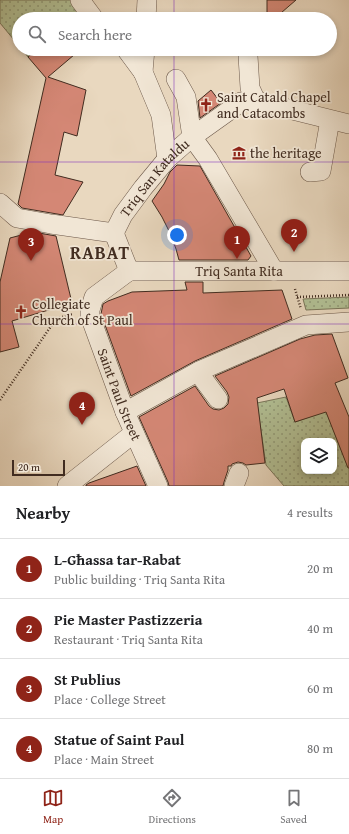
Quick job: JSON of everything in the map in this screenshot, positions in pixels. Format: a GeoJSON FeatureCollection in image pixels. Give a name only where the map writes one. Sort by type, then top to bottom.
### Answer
{"type":"FeatureCollection","features":[{"type":"Feature","properties":{"kind":"street"},"geometry":{"type":"LineString","coordinates":[[80,0],[89,12]]}},
{"type":"Feature","properties":{"kind":"street"},"geometry":{"type":"LineString","coordinates":[[146,12],[147,0]]}},
{"type":"Feature","properties":{"kind":"street"},"geometry":{"type":"LineString","coordinates":[[131,56],[144,72],[161,115],[167,159]]}},
{"type":"Feature","properties":{"kind":"street"},"geometry":{"type":"LineString","coordinates":[[144,56],[144,72]]}},
{"type":"Feature","properties":{"kind":"street"},"geometry":{"type":"LineString","coordinates":[[248,56],[250,88],[256,100]]}},
{"type":"Feature","properties":{"kind":"street"},"geometry":{"type":"LineString","coordinates":[[176,79],[186,97],[192,137],[241,102],[256,100],[349,124]]}},
{"type":"Feature","properties":{"kind":"street"},"geometry":{"type":"LineString","coordinates":[[161,115],[176,102]]}},
{"type":"Feature","properties":{"kind":"street"},"geometry":{"type":"LineString","coordinates":[[310,172],[321,171],[330,120]]}},
{"type":"Feature","properties":{"kind":"street","name":"Triq San Kataldu"},"geometry":{"type":"LineString","coordinates":[[114,233],[123,215],[143,188],[167,159],[192,137],[208,159],[274,271]]}},
{"type":"Feature","properties":{"kind":"street"},"geometry":{"type":"LineString","coordinates":[[0,203],[17,218],[114,233],[129,270],[94,297],[90,310]]}},
{"type":"Feature","properties":{"kind":"street","name":"Triq Santa Rita"},"geometry":{"type":"LineString","coordinates":[[129,270],[349,271]]}},
{"type":"Feature","properties":{"kind":"street","name":"Saint Paul Street"},"geometry":{"type":"LineString","coordinates":[[90,310],[91,322],[125,412],[158,486]]}},
{"type":"Feature","properties":{"kind":"street"},"geometry":{"type":"LineString","coordinates":[[125,412],[198,372],[306,325],[349,322]]}},
{"type":"Feature","properties":{"kind":"street"},"geometry":{"type":"LineString","coordinates":[[198,372],[218,399]]}},
{"type":"Feature","properties":{"kind":"street"},"geometry":{"type":"LineString","coordinates":[[68,486],[134,433]]}},
{"type":"Feature","properties":{"kind":"path"},"geometry":{"type":"LineString","coordinates":[[302,313],[297,297],[349,295]]}},
{"type":"Feature","properties":{"kind":"path"},"geometry":{"type":"LineString","coordinates":[[0,400],[56,319],[75,312],[90,310]]}},
{"type":"Feature","properties":{"kind":"green space"},"geometry":{"type":"Polygon","coordinates":[[[0,0],[72,0],[80,12],[12,12],[12,38],[0,23],[0,0]]]}},
{"type":"Feature","properties":{"kind":"green space"},"geometry":{"type":"Polygon","coordinates":[[[349,297],[349,308],[306,310],[303,299],[349,297]]]}},
{"type":"Feature","properties":{"kind":"green space"},"geometry":{"type":"Polygon","coordinates":[[[286,397],[295,422],[326,411],[337,438],[301,438],[301,474],[337,474],[337,439],[349,467],[349,486],[284,486],[266,465],[257,403],[286,397]]]}},
{"type":"Feature","properties":{"kind":"building"},"geometry":{"type":"Polygon","coordinates":[[[267,0],[296,0],[282,12],[267,12],[267,0]]]}},
{"type":"Feature","properties":{"kind":"building"},"geometry":{"type":"Polygon","coordinates":[[[73,56],[48,77],[86,90],[77,136],[64,132],[55,175],[83,182],[63,215],[22,208],[18,204],[46,78],[28,57],[73,56]]]}},
{"type":"Feature","properties":{"kind":"building","name":"Saint Catald Chapel and Catacombs"},"geometry":{"type":"Polygon","coordinates":[[[211,90],[221,103],[200,118],[198,101],[211,90]]]}},
{"type":"Feature","properties":{"kind":"building"},"geometry":{"type":"Polygon","coordinates":[[[177,165],[200,166],[251,256],[248,260],[179,260],[170,233],[152,201],[164,184],[170,172],[177,165]]]}},
{"type":"Feature","properties":{"kind":"building","name":"Collegiate Church of St Paul"},"geometry":{"type":"Polygon","coordinates":[[[33,232],[56,236],[72,303],[12,321],[19,347],[0,352],[0,282],[10,238],[33,232]]]}},
{"type":"Feature","properties":{"kind":"building"},"geometry":{"type":"Polygon","coordinates":[[[185,282],[203,282],[203,293],[282,290],[292,319],[195,361],[131,396],[101,314],[103,304],[132,292],[187,290],[185,282]]]}},
{"type":"Feature","properties":{"kind":"building"},"geometry":{"type":"Polygon","coordinates":[[[332,334],[348,378],[335,383],[349,417],[349,468],[326,412],[295,422],[284,389],[257,398],[265,463],[246,465],[238,462],[228,466],[223,486],[169,486],[139,417],[195,386],[209,406],[213,409],[219,410],[224,408],[228,404],[229,397],[215,376],[300,339],[315,335],[332,334]]]}},
{"type":"Feature","properties":{"kind":"building"},"geometry":{"type":"Polygon","coordinates":[[[137,466],[146,486],[86,486],[89,483],[137,466]]]}},
{"type":"Feature","properties":{"kind":"place","name":"Saint Catald Chapel and Catacombs"},"geometry":{"type":"Point","coordinates":[206,105]}},
{"type":"Feature","properties":{"kind":"place","name":"the heritage"},"geometry":{"type":"Point","coordinates":[239,153]}},
{"type":"Feature","properties":{"kind":"place","name":"Pie Master Pastizzeria"},"geometry":{"type":"Point","coordinates":[294,252]}},
{"type":"Feature","properties":{"kind":"place","name":"L-Għassa tar-Rabat"},"geometry":{"type":"Point","coordinates":[237,259]}},
{"type":"Feature","properties":{"kind":"place","name":"St Publius"},"geometry":{"type":"Point","coordinates":[31,261]}},
{"type":"Feature","properties":{"kind":"place","name":"Collegiate Church of St Paul"},"geometry":{"type":"Point","coordinates":[21,312]}},
{"type":"Feature","properties":{"kind":"place","name":"Statue of Saint Paul"},"geometry":{"type":"Point","coordinates":[82,425]}},
{"type":"Feature","properties":{"kind":"district","name":"RABAT"},"geometry":{"type":"Point","coordinates":[100,252]}}]}
